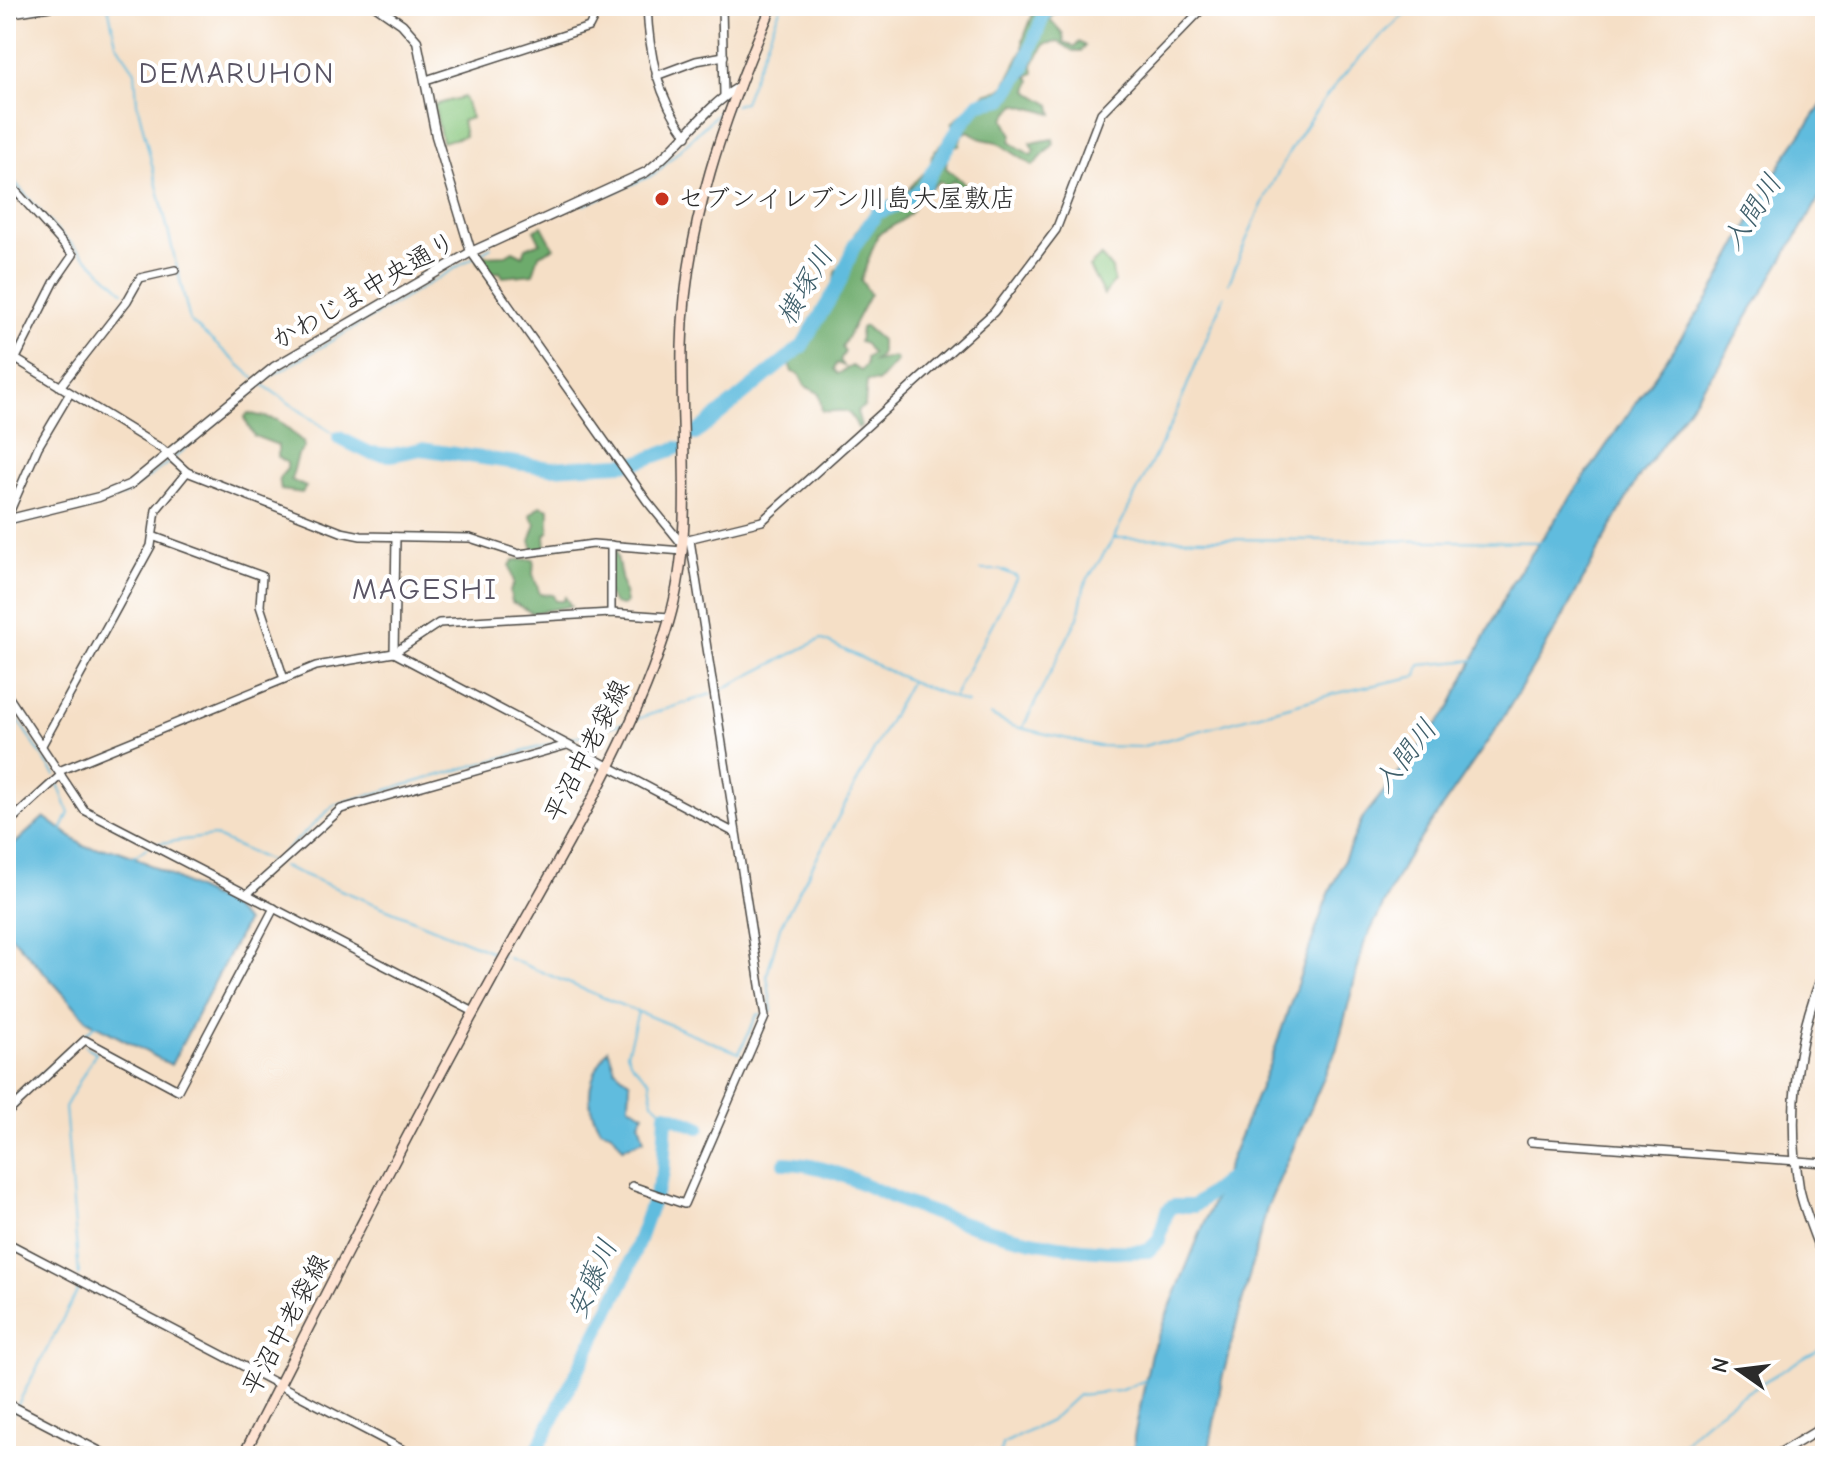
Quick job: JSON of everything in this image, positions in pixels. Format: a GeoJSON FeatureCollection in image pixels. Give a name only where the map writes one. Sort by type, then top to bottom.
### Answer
{"type":"FeatureCollection","features":[{"type":"Feature","properties":{"kind":"main road","name":"平沼中老袋線"},"geometry":{"type":"LineString","coordinates":[[243,1456],[474,1012],[607,766],[656,662],[670,617],[685,544],[682,345],[685,290],[705,186],[772,6]]}},
{"type":"Feature","properties":{"kind":"street"},"geometry":{"type":"LineString","coordinates":[[6,14],[56,6]]}},
{"type":"Feature","properties":{"kind":"street"},"geometry":{"type":"LineString","coordinates":[[376,6],[402,24],[417,41],[436,136],[471,252],[647,501],[685,544],[765,1017],[684,1204],[632,1186]]}},
{"type":"Feature","properties":{"kind":"street"},"geometry":{"type":"LineString","coordinates":[[426,80],[589,27],[593,19],[592,6]]}},
{"type":"Feature","properties":{"kind":"street"},"geometry":{"type":"LineString","coordinates":[[647,6],[656,76],[669,107],[687,136]]}},
{"type":"Feature","properties":{"kind":"street"},"geometry":{"type":"LineString","coordinates":[[722,6],[724,95]]}},
{"type":"Feature","properties":{"kind":"street"},"geometry":{"type":"LineString","coordinates":[[6,353],[169,455],[187,472],[341,532],[396,537],[470,538],[519,554],[581,544],[685,544],[762,521],[994,312],[1056,230],[1101,113],[1205,6]]}},
{"type":"Feature","properties":{"kind":"street"},"geometry":{"type":"LineString","coordinates":[[656,76],[696,61],[724,56]]}},
{"type":"Feature","properties":{"kind":"street","name":"かわじま中央通り"},"geometry":{"type":"LineString","coordinates":[[6,520],[131,484],[274,367],[471,252],[635,179],[687,136],[724,95],[740,87]]}},
{"type":"Feature","properties":{"kind":"street"},"geometry":{"type":"LineString","coordinates":[[6,180],[73,255],[55,281],[6,378]]}},
{"type":"Feature","properties":{"kind":"street"},"geometry":{"type":"LineString","coordinates":[[60,387],[107,328],[140,278],[175,270]]}},
{"type":"Feature","properties":{"kind":"street"},"geometry":{"type":"LineString","coordinates":[[6,520],[38,447],[70,393]]}},
{"type":"Feature","properties":{"kind":"street"},"geometry":{"type":"LineString","coordinates":[[42,745],[155,537],[156,510],[187,472]]}},
{"type":"Feature","properties":{"kind":"street"},"geometry":{"type":"LineString","coordinates":[[155,537],[262,576],[260,606],[284,679]]}},
{"type":"Feature","properties":{"kind":"street"},"geometry":{"type":"LineString","coordinates":[[394,653],[396,537]]}},
{"type":"Feature","properties":{"kind":"street"},"geometry":{"type":"LineString","coordinates":[[611,545],[611,613]]}},
{"type":"Feature","properties":{"kind":"street"},"geometry":{"type":"LineString","coordinates":[[6,825],[60,773],[316,666],[394,653],[439,623],[611,613],[670,617]]}},
{"type":"Feature","properties":{"kind":"street"},"geometry":{"type":"LineString","coordinates":[[394,653],[735,833]]}},
{"type":"Feature","properties":{"kind":"street"},"geometry":{"type":"LineString","coordinates":[[6,693],[84,810],[474,1012]]}},
{"type":"Feature","properties":{"kind":"street"},"geometry":{"type":"LineString","coordinates":[[247,894],[341,809],[567,745]]}},
{"type":"Feature","properties":{"kind":"street"},"geometry":{"type":"LineString","coordinates":[[6,1114],[85,1040],[178,1090],[274,908]]}},
{"type":"Feature","properties":{"kind":"street"},"geometry":{"type":"LineString","coordinates":[[1825,969],[1810,1009],[1799,1057],[1794,1104],[1800,1189],[1825,1263]]}},
{"type":"Feature","properties":{"kind":"street"},"geometry":{"type":"LineString","coordinates":[[1531,1142],[1825,1163]]}},
{"type":"Feature","properties":{"kind":"street"},"geometry":{"type":"LineString","coordinates":[[6,1242],[415,1456]]}},
{"type":"Feature","properties":{"kind":"street"},"geometry":{"type":"LineString","coordinates":[[6,1403],[108,1456]]}},
{"type":"Feature","properties":{"kind":"street"},"geometry":{"type":"LineString","coordinates":[[1775,1456],[1825,1426]]}},
{"type":"Feature","properties":{"kind":"green space"},"geometry":{"type":"Polygon","coordinates":[[[1036,6],[1059,6],[1050,19],[1063,34],[1064,42],[1075,47],[1079,42],[1085,46],[1081,51],[1073,51],[1059,42],[1045,44],[1033,64],[1034,73],[1027,76],[1031,80],[1028,91],[1051,105],[1053,114],[1016,104],[1004,119],[1012,135],[1010,142],[1031,155],[1034,151],[1030,143],[1053,139],[1054,144],[1033,166],[997,142],[982,139],[968,131],[962,134],[959,146],[953,146],[947,156],[946,168],[968,186],[965,191],[953,181],[946,186],[939,181],[915,201],[906,217],[878,234],[861,280],[870,294],[842,347],[845,352],[840,360],[844,366],[837,363],[834,369],[838,374],[852,366],[861,371],[866,365],[866,358],[872,354],[865,344],[859,342],[861,328],[865,326],[881,340],[881,354],[874,361],[894,357],[897,361],[878,382],[867,381],[865,406],[857,411],[861,426],[858,428],[847,412],[822,411],[819,393],[805,386],[799,374],[792,372],[787,357],[794,355],[793,349],[825,300],[835,272],[844,264],[849,248],[859,242],[854,235],[859,228],[897,201],[930,171],[932,155],[952,132],[952,123],[985,94],[1005,85],[1023,50],[1023,40],[1036,6]]]}},
{"type":"Feature","properties":{"kind":"green space"},"geometry":{"type":"Polygon","coordinates":[[[464,97],[471,118],[462,121],[465,136],[442,142],[434,105],[464,97]]]}},
{"type":"Feature","properties":{"kind":"green space"},"geometry":{"type":"Polygon","coordinates":[[[542,226],[554,248],[539,255],[533,274],[503,277],[500,272],[488,273],[477,262],[483,256],[506,255],[513,251],[523,256],[526,248],[540,242],[534,230],[542,226]]]}},
{"type":"Feature","properties":{"kind":"green space"},"geometry":{"type":"Polygon","coordinates":[[[1101,256],[1112,269],[1114,282],[1104,295],[1089,267],[1101,256]]]}},
{"type":"Feature","properties":{"kind":"green space"},"geometry":{"type":"Polygon","coordinates":[[[248,413],[277,420],[303,442],[304,448],[298,455],[291,480],[306,487],[302,493],[281,490],[279,478],[287,469],[287,463],[278,457],[278,445],[254,436],[244,418],[248,413]]]}},
{"type":"Feature","properties":{"kind":"green space"},"geometry":{"type":"Polygon","coordinates":[[[540,506],[549,509],[549,531],[545,535],[546,548],[534,551],[530,541],[536,524],[530,515],[540,506]]]}},
{"type":"Feature","properties":{"kind":"green space"},"geometry":{"type":"Polygon","coordinates":[[[616,551],[626,603],[621,606],[614,604],[603,587],[612,552],[616,551]]]}},
{"type":"Feature","properties":{"kind":"green space"},"geometry":{"type":"Polygon","coordinates":[[[534,559],[533,574],[540,594],[553,595],[555,601],[563,601],[565,597],[571,606],[532,613],[512,602],[510,591],[514,583],[510,565],[514,560],[534,559]]]}},
{"type":"Feature","properties":{"kind":"water"},"geometry":{"type":"Polygon","coordinates":[[[1825,100],[1825,189],[1720,363],[1635,483],[1558,626],[1495,731],[1405,861],[1364,944],[1337,1048],[1267,1208],[1222,1379],[1208,1456],[1134,1456],[1134,1437],[1151,1353],[1270,1063],[1325,903],[1362,819],[1449,709],[1512,582],[1709,297],[1783,160],[1825,100]]]}},
{"type":"Feature","properties":{"kind":"water"},"geometry":{"type":"Polygon","coordinates":[[[44,817],[85,847],[116,850],[135,857],[229,906],[246,922],[171,1065],[88,1021],[6,930],[6,852],[44,817]]]}},
{"type":"Feature","properties":{"kind":"water"},"geometry":{"type":"Polygon","coordinates":[[[608,1049],[615,1069],[630,1082],[629,1105],[644,1114],[639,1122],[644,1140],[623,1148],[612,1133],[600,1129],[591,1108],[590,1088],[608,1049]]]}},
{"type":"Feature","properties":{"kind":"waterway"},"geometry":{"type":"LineString","coordinates":[[108,6],[116,43],[135,71],[137,103],[190,321],[254,378]]}},
{"type":"Feature","properties":{"kind":"waterway"},"geometry":{"type":"LineString","coordinates":[[735,105],[744,102],[781,6]]}},
{"type":"Feature","properties":{"kind":"waterway","name":"横塚川"},"geometry":{"type":"LineString","coordinates":[[695,434],[802,346],[839,284],[854,246],[877,213],[909,200],[923,187],[960,126],[979,103],[1003,99],[1023,69],[1047,6]]}},
{"type":"Feature","properties":{"kind":"waterway"},"geometry":{"type":"LineString","coordinates":[[1229,283],[1263,202],[1302,131],[1351,66],[1415,6]]}},
{"type":"Feature","properties":{"kind":"waterway"},"geometry":{"type":"LineString","coordinates":[[584,205],[655,174],[722,109],[729,107]]}},
{"type":"Feature","properties":{"kind":"waterway"},"geometry":{"type":"LineString","coordinates":[[6,172],[54,228],[123,291]]}},
{"type":"Feature","properties":{"kind":"waterway"},"geometry":{"type":"LineString","coordinates":[[174,458],[270,377],[491,247]]}},
{"type":"Feature","properties":{"kind":"waterway"},"geometry":{"type":"LineString","coordinates":[[1023,727],[1078,617],[1085,583],[1111,543],[1173,420],[1224,296]]}},
{"type":"Feature","properties":{"kind":"waterway"},"geometry":{"type":"LineString","coordinates":[[262,384],[339,438]]}},
{"type":"Feature","properties":{"kind":"waterway","name":"横塚川"},"geometry":{"type":"LineString","coordinates":[[339,438],[370,453],[392,455],[421,449],[551,468],[636,463],[677,448]]}},
{"type":"Feature","properties":{"kind":"waterway"},"geometry":{"type":"LineString","coordinates":[[6,526],[123,496],[169,462]]}},
{"type":"Feature","properties":{"kind":"waterway"},"geometry":{"type":"LineString","coordinates":[[1115,538],[1540,542]]}},
{"type":"Feature","properties":{"kind":"waterway"},"geometry":{"type":"LineString","coordinates":[[954,696],[1017,577],[1002,570],[981,570]]}},
{"type":"Feature","properties":{"kind":"waterway"},"geometry":{"type":"LineString","coordinates":[[717,692],[821,639],[910,681],[967,703]]}},
{"type":"Feature","properties":{"kind":"waterway"},"geometry":{"type":"LineString","coordinates":[[990,715],[1012,726],[1098,746],[1140,747],[1337,693],[1417,676],[1420,665],[1475,660]]}},
{"type":"Feature","properties":{"kind":"waterway"},"geometry":{"type":"LineString","coordinates":[[767,1013],[772,1011],[767,975],[780,927],[910,682]]}},
{"type":"Feature","properties":{"kind":"waterway"},"geometry":{"type":"LineString","coordinates":[[637,719],[711,694]]}},
{"type":"Feature","properties":{"kind":"waterway"},"geometry":{"type":"LineString","coordinates":[[6,703],[55,775]]}},
{"type":"Feature","properties":{"kind":"waterway"},"geometry":{"type":"LineString","coordinates":[[564,740],[627,722]]}},
{"type":"Feature","properties":{"kind":"waterway"},"geometry":{"type":"LineString","coordinates":[[243,891],[334,805],[558,742]]}},
{"type":"Feature","properties":{"kind":"waterway"},"geometry":{"type":"LineString","coordinates":[[57,781],[69,813],[61,831]]}},
{"type":"Feature","properties":{"kind":"waterway"},"geometry":{"type":"LineString","coordinates":[[153,844],[214,836],[272,862]]}},
{"type":"Feature","properties":{"kind":"waterway"},"geometry":{"type":"LineString","coordinates":[[134,857],[148,847]]}},
{"type":"Feature","properties":{"kind":"waterway"},"geometry":{"type":"LineString","coordinates":[[282,866],[502,956]]}},
{"type":"Feature","properties":{"kind":"waterway"},"geometry":{"type":"LineString","coordinates":[[226,907],[238,895]]}},
{"type":"Feature","properties":{"kind":"waterway"},"geometry":{"type":"LineString","coordinates":[[508,958],[638,1012],[627,1053],[631,1063],[650,1081],[653,1102],[666,1114]]}},
{"type":"Feature","properties":{"kind":"waterway"},"geometry":{"type":"LineString","coordinates":[[639,1012],[739,1053],[757,1015],[761,1014]]}},
{"type":"Feature","properties":{"kind":"waterway"},"geometry":{"type":"LineString","coordinates":[[6,1107],[96,1024]]}},
{"type":"Feature","properties":{"kind":"waterway"},"geometry":{"type":"LineString","coordinates":[[79,1276],[65,1107],[96,1052],[85,1046]]}},
{"type":"Feature","properties":{"kind":"waterway","name":"安藤川"},"geometry":{"type":"LineString","coordinates":[[534,1456],[625,1278],[663,1173],[666,1114],[699,1127]]}},
{"type":"Feature","properties":{"kind":"waterway"},"geometry":{"type":"LineString","coordinates":[[785,1163],[822,1168],[919,1208],[1003,1234],[1060,1246],[1118,1251],[1148,1251],[1159,1240],[1167,1211],[1173,1206],[1194,1206],[1232,1176]]}},
{"type":"Feature","properties":{"kind":"waterway"},"geometry":{"type":"LineString","coordinates":[[18,1404],[80,1286]]}},
{"type":"Feature","properties":{"kind":"waterway"},"geometry":{"type":"LineString","coordinates":[[1678,1456],[1684,1443],[1718,1412],[1825,1346]]}},
{"type":"Feature","properties":{"kind":"waterway"},"geometry":{"type":"LineString","coordinates":[[1000,1456],[1002,1444],[1050,1421],[1078,1395],[1119,1391],[1146,1380]]}},
{"type":"Feature","properties":{"kind":"waterway"},"geometry":{"type":"LineString","coordinates":[[6,1427],[15,1410]]}},
{"type":"Feature","properties":{"kind":"place","name":"セブンイレブン川島大屋敷店"},"geometry":{"type":"Point","coordinates":[662,199]}},
{"type":"Feature","properties":{"kind":"district","name":"DEMARUHON"},"geometry":{"type":"Point","coordinates":[237,73]}},
{"type":"Feature","properties":{"kind":"district","name":"MAGESHI"},"geometry":{"type":"Point","coordinates":[425,589]}},
{"type":"Feature","properties":{"kind":"water label","name":"入間川"},"geometry":{"type":"Point","coordinates":[1752,212]}},
{"type":"Feature","properties":{"kind":"water label","name":"入間川"},"geometry":{"type":"Point","coordinates":[1405,756]}}]}
